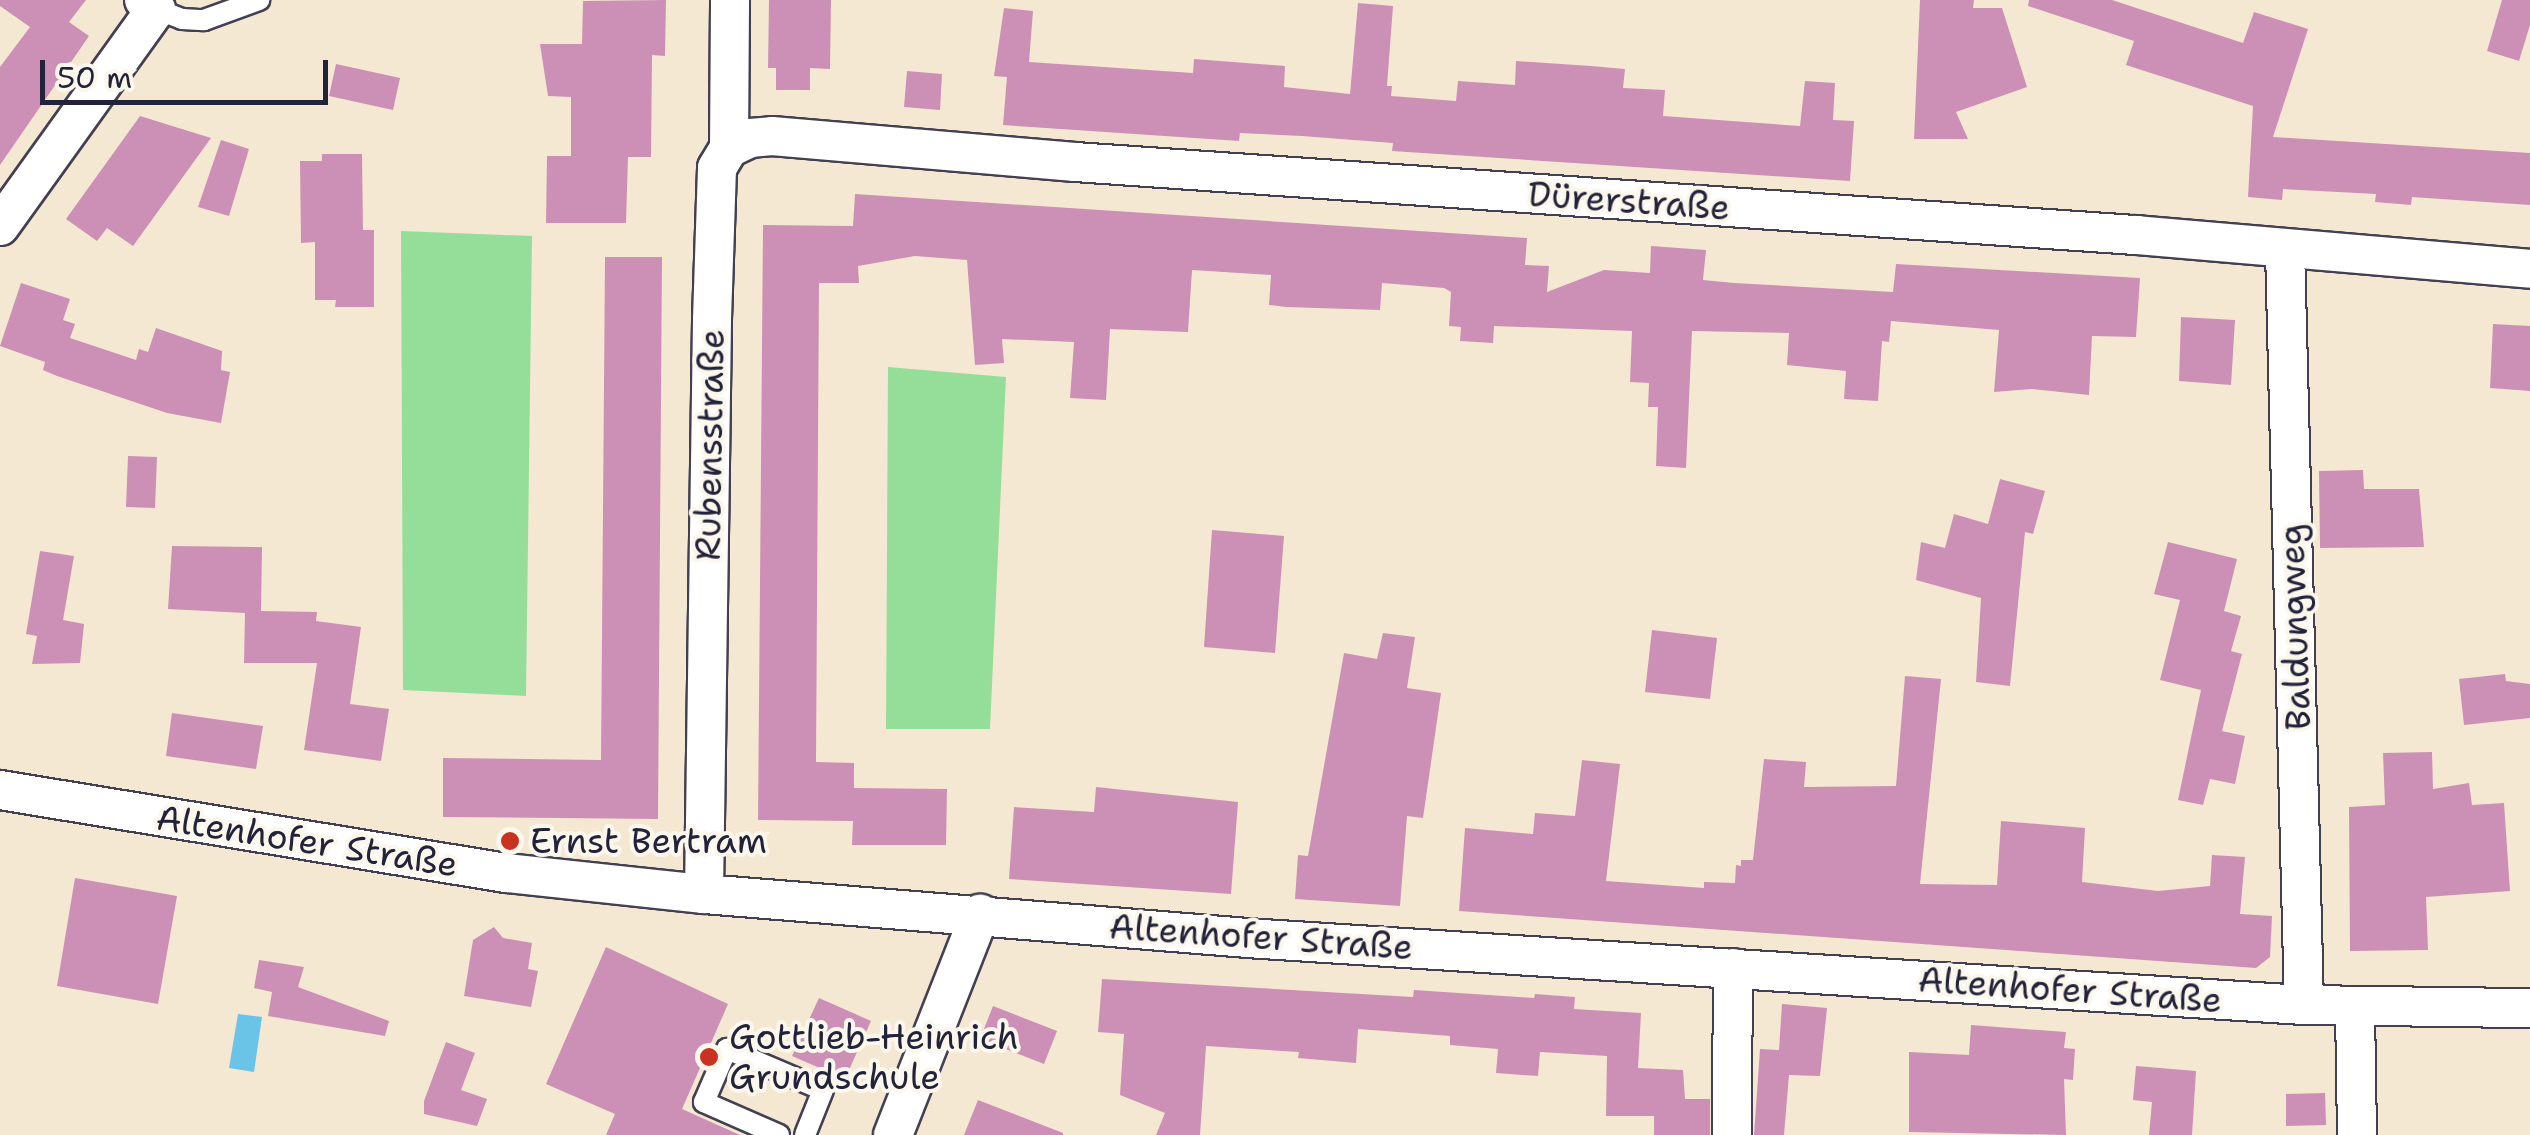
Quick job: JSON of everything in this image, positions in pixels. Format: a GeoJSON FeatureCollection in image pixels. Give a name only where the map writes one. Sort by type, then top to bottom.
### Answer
{"type":"FeatureCollection","features":[{"type":"Feature","properties":{"kind":"street","name":"Rubensstraße"},"geometry":{"type":"LineString","coordinates":[[704,894],[714,243],[717,168],[730,148],[730,0]]}},
{"type":"Feature","properties":{"kind":"street"},"geometry":{"type":"LineString","coordinates":[[0,226],[154,3]]}},
{"type":"Feature","properties":{"kind":"street","name":"Dürerstraße"},"geometry":{"type":"LineString","coordinates":[[730,148],[750,138],[772,136],[1096,164],[2136,235],[2530,269]]}},
{"type":"Feature","properties":{"kind":"street","name":"Baldungweg"},"geometry":{"type":"LineString","coordinates":[[2285,249],[2304,1005]]}},
{"type":"Feature","properties":{"kind":"street","name":"Altenhofer Straße"},"geometry":{"type":"LineString","coordinates":[[0,790],[506,873],[704,894],[1247,938],[2304,1005],[2530,1008]]}},
{"type":"Feature","properties":{"kind":"street"},"geometry":{"type":"LineString","coordinates":[[893,1135],[980,914]]}},
{"type":"Feature","properties":{"kind":"street"},"geometry":{"type":"LineString","coordinates":[[1732,1135],[1733,968]]}},
{"type":"Feature","properties":{"kind":"street"},"geometry":{"type":"LineString","coordinates":[[2355,1008],[2357,1135]]}},
{"type":"Feature","properties":{"kind":"lane"},"geometry":{"type":"LineString","coordinates":[[154,3],[182,19],[204,20],[259,0]]}},
{"type":"Feature","properties":{"kind":"lane"},"geometry":{"type":"LineString","coordinates":[[779,1135],[704,1102],[726,1049],[824,1090],[804,1135]]}},
{"type":"Feature","properties":{"kind":"green space"},"geometry":{"type":"Polygon","coordinates":[[[401,231],[532,236],[526,696],[403,690],[401,231]]]}},
{"type":"Feature","properties":{"kind":"green space"},"geometry":{"type":"Polygon","coordinates":[[[888,367],[1006,377],[990,729],[886,729],[888,367]]]}},
{"type":"Feature","properties":{"kind":"water"},"geometry":{"type":"Polygon","coordinates":[[[238,1014],[262,1017],[254,1072],[229,1068],[238,1014]]]}},
{"type":"Feature","properties":{"kind":"building"},"geometry":{"type":"Polygon","coordinates":[[[0,0],[86,0],[69,22],[89,36],[0,165],[0,67],[30,27],[0,6],[0,0]]]}},
{"type":"Feature","properties":{"kind":"building"},"geometry":{"type":"Polygon","coordinates":[[[666,0],[665,56],[652,55],[651,157],[628,157],[626,223],[546,223],[547,156],[571,156],[571,97],[548,96],[540,44],[582,44],[583,1],[666,0]]]}},
{"type":"Feature","properties":{"kind":"building"},"geometry":{"type":"Polygon","coordinates":[[[769,0],[831,0],[830,69],[810,68],[810,90],[776,90],[776,68],[768,68],[769,0]]]}},
{"type":"Feature","properties":{"kind":"building"},"geometry":{"type":"Polygon","coordinates":[[[1920,0],[1974,0],[1973,8],[2002,8],[2027,87],[1956,112],[1968,139],[1914,139],[1920,0]]]}},
{"type":"Feature","properties":{"kind":"building"},"geometry":{"type":"Polygon","coordinates":[[[2029,0],[2112,0],[2243,43],[2254,12],[2308,29],[2273,137],[2530,153],[2530,205],[2412,197],[2411,205],[2375,202],[2376,194],[2283,189],[2282,200],[2248,197],[2253,106],[2126,65],[2134,41],[2028,6],[2029,0]]]}},
{"type":"Feature","properties":{"kind":"building"},"geometry":{"type":"Polygon","coordinates":[[[2502,0],[2530,0],[2530,25],[2519,61],[2487,51],[2502,0]]]}},
{"type":"Feature","properties":{"kind":"building"},"geometry":{"type":"Polygon","coordinates":[[[1358,3],[1393,6],[1387,86],[1392,86],[1391,96],[1456,101],[1458,81],[1515,85],[1516,61],[1591,66],[1625,69],[1623,88],[1665,90],[1663,116],[1800,126],[1805,81],[1835,83],[1833,120],[1854,121],[1850,181],[1392,151],[1393,143],[1302,136],[1240,133],[1239,141],[1003,125],[1007,77],[994,76],[1004,8],[1033,11],[1029,62],[1193,73],[1194,59],[1285,66],[1284,87],[1350,94],[1358,3]]]}},
{"type":"Feature","properties":{"kind":"building"},"geometry":{"type":"Polygon","coordinates":[[[336,64],[400,78],[393,110],[329,96],[336,64]]]}},
{"type":"Feature","properties":{"kind":"building"},"geometry":{"type":"Polygon","coordinates":[[[907,71],[942,74],[940,110],[904,107],[907,71]]]}},
{"type":"Feature","properties":{"kind":"building"},"geometry":{"type":"Polygon","coordinates":[[[140,116],[211,138],[133,246],[107,228],[97,241],[66,219],[140,116]]]}},
{"type":"Feature","properties":{"kind":"building"},"geometry":{"type":"Polygon","coordinates":[[[221,140],[249,149],[229,216],[198,207],[221,140]]]}},
{"type":"Feature","properties":{"kind":"building"},"geometry":{"type":"Polygon","coordinates":[[[322,154],[362,154],[363,230],[374,230],[374,307],[335,307],[336,300],[315,300],[315,242],[301,243],[300,161],[322,161],[322,154]]]}},
{"type":"Feature","properties":{"kind":"building"},"geometry":{"type":"Polygon","coordinates":[[[855,194],[1527,238],[1525,265],[1549,266],[1547,292],[1604,270],[1650,273],[1651,246],[1706,250],[1703,280],[1734,283],[1893,292],[1896,264],[2140,278],[2136,337],[2092,336],[2089,395],[2031,389],[1994,392],[1999,330],[1891,321],[1889,342],[1882,341],[1878,401],[1844,399],[1846,371],[1787,365],[1789,333],[1692,331],[1686,468],[1656,466],[1658,407],[1648,407],[1649,383],[1630,382],[1632,331],[1494,326],[1493,343],[1460,341],[1461,327],[1449,326],[1451,292],[1444,288],[1382,283],[1380,310],[1286,307],[1269,305],[1271,275],[1192,270],[1188,332],[1110,329],[1106,400],[1070,398],[1074,342],[1002,339],[1004,363],[975,365],[967,260],[915,256],[858,266],[859,283],[819,283],[816,762],[854,763],[854,788],[947,789],[946,845],[852,845],[853,821],[758,820],[763,225],[853,226],[855,194]]]}},
{"type":"Feature","properties":{"kind":"building"},"geometry":{"type":"Polygon","coordinates":[[[605,257],[662,257],[658,819],[443,817],[443,758],[601,760],[605,257]]]}},
{"type":"Feature","properties":{"kind":"building"},"geometry":{"type":"Polygon","coordinates":[[[21,283],[70,299],[63,320],[75,324],[70,338],[136,360],[139,349],[148,352],[156,328],[222,351],[221,370],[230,372],[221,423],[167,413],[57,376],[43,370],[45,362],[0,346],[21,283]]]}},
{"type":"Feature","properties":{"kind":"building"},"geometry":{"type":"Polygon","coordinates":[[[2181,317],[2235,320],[2231,385],[2179,381],[2181,317]]]}},
{"type":"Feature","properties":{"kind":"building"},"geometry":{"type":"Polygon","coordinates":[[[2493,324],[2530,326],[2530,391],[2490,388],[2493,324]]]}},
{"type":"Feature","properties":{"kind":"building"},"geometry":{"type":"Polygon","coordinates":[[[128,456],[157,457],[155,508],[126,507],[128,456]]]}},
{"type":"Feature","properties":{"kind":"building"},"geometry":{"type":"Polygon","coordinates":[[[2363,470],[2364,489],[2419,489],[2424,547],[2320,548],[2319,471],[2363,470]]]}},
{"type":"Feature","properties":{"kind":"building"},"geometry":{"type":"Polygon","coordinates":[[[2000,479],[2045,491],[2033,534],[2025,532],[2010,686],[1976,682],[1981,598],[1916,580],[1921,542],[1945,548],[1954,514],[1988,524],[2000,479]]]}},
{"type":"Feature","properties":{"kind":"building"},"geometry":{"type":"Polygon","coordinates":[[[1212,530],[1284,536],[1275,653],[1204,647],[1212,530]]]}},
{"type":"Feature","properties":{"kind":"building"},"geometry":{"type":"Polygon","coordinates":[[[2168,542],[2237,559],[2224,611],[2241,616],[2231,651],[2242,654],[2222,731],[2245,736],[2235,784],[2210,779],[2203,805],[2178,800],[2201,690],[2160,680],[2180,600],[2154,594],[2168,542]]]}},
{"type":"Feature","properties":{"kind":"building"},"geometry":{"type":"Polygon","coordinates":[[[172,546],[262,547],[261,611],[317,612],[316,621],[361,627],[350,704],[389,709],[381,761],[304,750],[317,663],[244,663],[245,613],[168,609],[172,546]]]}},
{"type":"Feature","properties":{"kind":"building"},"geometry":{"type":"Polygon","coordinates":[[[40,551],[74,556],[63,620],[84,624],[80,663],[32,664],[37,636],[26,634],[40,551]]]}},
{"type":"Feature","properties":{"kind":"building"},"geometry":{"type":"Polygon","coordinates":[[[1652,630],[1717,638],[1710,699],[1645,692],[1652,630]]]}},
{"type":"Feature","properties":{"kind":"building"},"geometry":{"type":"Polygon","coordinates":[[[1383,633],[1415,637],[1407,688],[1441,693],[1423,818],[1407,816],[1400,906],[1295,899],[1298,855],[1308,856],[1344,653],[1377,659],[1383,633]]]}},
{"type":"Feature","properties":{"kind":"building"},"geometry":{"type":"Polygon","coordinates":[[[2505,674],[2506,681],[2530,684],[2530,718],[2464,725],[2459,679],[2505,674]]]}},
{"type":"Feature","properties":{"kind":"building"},"geometry":{"type":"Polygon","coordinates":[[[1905,676],[1941,679],[1920,884],[1997,885],[2001,821],[2085,828],[2082,882],[2158,891],[2210,886],[2212,855],[2245,857],[2240,914],[2272,916],[2270,957],[2256,968],[1459,911],[1465,828],[1533,834],[1535,813],[1575,816],[1582,760],[1620,764],[1606,881],[1704,888],[1704,882],[1735,883],[1736,865],[1741,866],[1741,860],[1753,860],[1764,759],[1806,762],[1804,787],[1896,786],[1905,676]]]}},
{"type":"Feature","properties":{"kind":"building"},"geometry":{"type":"Polygon","coordinates":[[[172,713],[263,726],[256,769],[166,756],[172,713]]]}},
{"type":"Feature","properties":{"kind":"building"},"geometry":{"type":"Polygon","coordinates":[[[2432,752],[2433,789],[2469,783],[2472,805],[2504,803],[2510,891],[2426,897],[2428,950],[2350,951],[2349,807],[2385,805],[2383,753],[2432,752]]]}},
{"type":"Feature","properties":{"kind":"building"},"geometry":{"type":"Polygon","coordinates":[[[1096,787],[1238,802],[1231,894],[1009,879],[1014,807],[1094,812],[1096,787]]]}},
{"type":"Feature","properties":{"kind":"building"},"geometry":{"type":"Polygon","coordinates":[[[75,878],[177,896],[158,1004],[57,986],[75,878]]]}},
{"type":"Feature","properties":{"kind":"building"},"geometry":{"type":"Polygon","coordinates":[[[494,927],[503,938],[532,943],[528,969],[538,971],[531,1007],[464,996],[473,940],[494,927]]]}},
{"type":"Feature","properties":{"kind":"building"},"geometry":{"type":"Polygon","coordinates":[[[606,947],[728,1004],[682,1109],[740,1135],[606,1135],[615,1114],[546,1084],[606,947]]]}},
{"type":"Feature","properties":{"kind":"building"},"geometry":{"type":"Polygon","coordinates":[[[259,960],[304,967],[298,987],[389,1021],[385,1036],[268,1016],[272,992],[254,988],[259,960]]]}},
{"type":"Feature","properties":{"kind":"building"},"geometry":{"type":"Polygon","coordinates":[[[1102,979],[1413,997],[1414,990],[1534,998],[1535,994],[1575,997],[1574,1009],[1641,1013],[1638,1068],[1683,1070],[1685,1099],[1710,1099],[1710,1135],[1654,1135],[1654,1116],[1606,1116],[1607,1056],[1540,1052],[1538,1076],[1496,1073],[1498,1049],[1450,1045],[1450,1036],[1358,1029],[1356,1063],[1298,1058],[1299,1052],[1206,1046],[1200,1135],[1156,1135],[1165,1113],[1120,1095],[1124,1034],[1098,1032],[1102,979]]]}},
{"type":"Feature","properties":{"kind":"building"},"geometry":{"type":"Polygon","coordinates":[[[819,998],[871,1021],[845,1079],[792,1056],[819,998]]]}},
{"type":"Feature","properties":{"kind":"building"},"geometry":{"type":"Polygon","coordinates":[[[1782,1004],[1827,1008],[1820,1076],[1789,1075],[1784,1135],[1754,1135],[1760,1049],[1779,1050],[1782,1004]]]}},
{"type":"Feature","properties":{"kind":"building"},"geometry":{"type":"Polygon","coordinates":[[[993,1006],[1057,1031],[1044,1064],[980,1039],[993,1006]]]}},
{"type":"Feature","properties":{"kind":"building"},"geometry":{"type":"Polygon","coordinates":[[[1971,1025],[2066,1032],[2064,1048],[2075,1049],[2073,1080],[2064,1079],[2066,1135],[1909,1132],[1909,1052],[1969,1055],[1971,1025]]]}},
{"type":"Feature","properties":{"kind":"building"},"geometry":{"type":"Polygon","coordinates":[[[446,1042],[475,1053],[461,1090],[487,1099],[477,1126],[424,1114],[424,1101],[446,1042]]]}},
{"type":"Feature","properties":{"kind":"building"},"geometry":{"type":"Polygon","coordinates":[[[2136,1066],[2196,1071],[2192,1135],[2149,1135],[2152,1102],[2133,1100],[2136,1066]]]}},
{"type":"Feature","properties":{"kind":"building"},"geometry":{"type":"Polygon","coordinates":[[[2325,1093],[2326,1125],[2286,1126],[2286,1094],[2325,1093]]]}},
{"type":"Feature","properties":{"kind":"building"},"geometry":{"type":"Polygon","coordinates":[[[978,1100],[1063,1133],[1063,1135],[964,1135],[978,1100]]]}},
{"type":"Feature","properties":{"kind":"place","name":"Ernst Bertram"},"geometry":{"type":"Point","coordinates":[510,841]}},
{"type":"Feature","properties":{"kind":"place","name":"Gottlieb-Heinrich Grundschule"},"geometry":{"type":"Point","coordinates":[709,1057]}}]}
